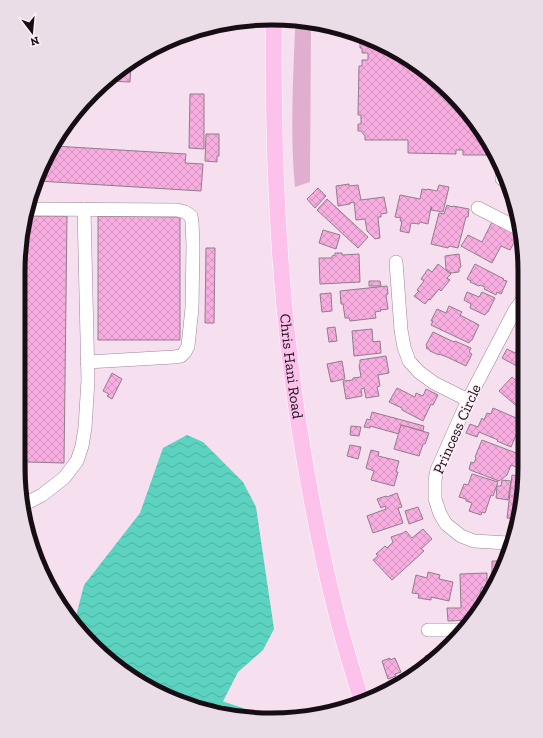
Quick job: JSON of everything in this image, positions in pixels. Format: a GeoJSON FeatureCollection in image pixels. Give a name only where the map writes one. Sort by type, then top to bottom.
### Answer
{"type":"FeatureCollection","features":[{"type":"Feature","properties":{"kind":"main road","name":"Chris Hani Road"},"geometry":{"type":"LineString","coordinates":[[274,25],[274,118],[277,202],[284,303],[291,366],[307,474],[323,556],[337,617],[360,696]]}},
{"type":"Feature","properties":{"kind":"street"},"geometry":{"type":"LineString","coordinates":[[33,208],[177,210],[185,212],[191,216],[194,245],[192,308],[186,352],[181,356],[174,357],[87,362]]}},
{"type":"Feature","properties":{"kind":"street"},"geometry":{"type":"LineString","coordinates":[[478,208],[514,226]]}},
{"type":"Feature","properties":{"kind":"street"},"geometry":{"type":"LineString","coordinates":[[28,503],[42,495],[64,478],[77,461],[86,428],[88,380],[84,209]]}},
{"type":"Feature","properties":{"kind":"street"},"geometry":{"type":"LineString","coordinates":[[396,262],[401,330],[404,347],[409,361],[419,372],[434,383],[468,400]]}},
{"type":"Feature","properties":{"kind":"street","name":"Princess Circle"},"geometry":{"type":"LineString","coordinates":[[506,543],[474,542],[461,536],[446,524],[440,514],[435,499],[435,480],[437,470],[468,400],[518,306]]}},
{"type":"Feature","properties":{"kind":"street"},"geometry":{"type":"LineString","coordinates":[[428,630],[456,630]]}},
{"type":"Feature","properties":{"kind":"shaded area"},"geometry":{"type":"Polygon","coordinates":[[[295,26],[311,28],[310,182],[295,187],[292,128],[295,26]]]}},
{"type":"Feature","properties":{"kind":"water"},"geometry":{"type":"Polygon","coordinates":[[[187,435],[203,442],[243,482],[256,507],[274,629],[263,650],[238,672],[220,707],[192,700],[162,688],[148,680],[109,652],[97,641],[76,617],[84,585],[140,513],[163,448],[187,435]]]}},
{"type":"Feature","properties":{"kind":"building"},"geometry":{"type":"Polygon","coordinates":[[[360,42],[381,50],[422,76],[457,109],[467,121],[489,155],[463,155],[463,150],[456,150],[456,154],[408,153],[408,140],[365,140],[365,136],[361,131],[358,131],[358,124],[361,124],[361,115],[358,115],[359,66],[362,66],[362,60],[368,60],[368,53],[362,53],[362,48],[360,48],[360,42]]]}},
{"type":"Feature","properties":{"kind":"building"},"geometry":{"type":"Polygon","coordinates":[[[131,70],[130,82],[115,81],[131,70]]]}},
{"type":"Feature","properties":{"kind":"building"},"geometry":{"type":"Polygon","coordinates":[[[190,94],[204,94],[204,149],[189,148],[190,94]]]}},
{"type":"Feature","properties":{"kind":"building"},"geometry":{"type":"Polygon","coordinates":[[[206,134],[219,134],[219,156],[217,156],[217,162],[205,161],[206,134]]]}},
{"type":"Feature","properties":{"kind":"building"},"geometry":{"type":"Polygon","coordinates":[[[59,146],[186,154],[185,163],[203,164],[201,191],[42,181],[50,162],[59,146]]]}},
{"type":"Feature","properties":{"kind":"building"},"geometry":{"type":"Polygon","coordinates":[[[349,184],[349,186],[358,185],[361,200],[384,197],[387,213],[381,214],[381,217],[378,217],[380,238],[375,239],[367,231],[365,219],[356,220],[354,202],[338,206],[336,186],[349,184]]]}},
{"type":"Feature","properties":{"kind":"building"},"geometry":{"type":"Polygon","coordinates":[[[439,185],[449,187],[443,212],[431,210],[431,207],[428,224],[420,222],[419,224],[411,223],[409,233],[400,231],[402,221],[400,221],[401,218],[395,217],[400,195],[420,199],[422,189],[437,191],[439,185]]]}},
{"type":"Feature","properties":{"kind":"building"},"geometry":{"type":"Polygon","coordinates":[[[318,188],[326,196],[315,208],[307,199],[318,188]]]}},
{"type":"Feature","properties":{"kind":"building"},"geometry":{"type":"Polygon","coordinates":[[[327,199],[368,237],[358,248],[317,210],[327,199]]]}},
{"type":"Feature","properties":{"kind":"building"},"geometry":{"type":"Polygon","coordinates":[[[447,205],[469,209],[468,217],[466,217],[458,248],[449,246],[448,248],[431,244],[439,213],[444,214],[447,205]]]}},
{"type":"Feature","properties":{"kind":"building"},"geometry":{"type":"Polygon","coordinates":[[[31,216],[67,216],[64,463],[27,462],[27,496],[25,466],[25,272],[27,239],[31,216]]]}},
{"type":"Feature","properties":{"kind":"building"},"geometry":{"type":"Polygon","coordinates":[[[98,216],[180,217],[180,340],[98,340],[98,216]]]}},
{"type":"Feature","properties":{"kind":"building"},"geometry":{"type":"Polygon","coordinates":[[[493,220],[515,232],[516,239],[510,250],[501,246],[492,263],[461,246],[468,235],[482,242],[493,220]]]}},
{"type":"Feature","properties":{"kind":"building"},"geometry":{"type":"Polygon","coordinates":[[[323,230],[340,235],[336,249],[319,243],[323,230]]]}},
{"type":"Feature","properties":{"kind":"building"},"geometry":{"type":"Polygon","coordinates":[[[206,248],[215,248],[214,323],[205,323],[206,248]]]}},
{"type":"Feature","properties":{"kind":"building"},"geometry":{"type":"Polygon","coordinates":[[[335,253],[342,253],[342,255],[359,254],[360,282],[320,284],[319,258],[332,258],[335,253]]]}},
{"type":"Feature","properties":{"kind":"building"},"geometry":{"type":"Polygon","coordinates":[[[459,254],[461,267],[459,268],[459,272],[451,273],[446,269],[445,256],[459,254]]]}},
{"type":"Feature","properties":{"kind":"building"},"geometry":{"type":"Polygon","coordinates":[[[438,264],[451,274],[447,278],[450,280],[441,291],[439,289],[425,304],[414,296],[419,291],[417,290],[424,281],[421,279],[428,269],[432,272],[438,264]]]}},
{"type":"Feature","properties":{"kind":"building"},"geometry":{"type":"Polygon","coordinates":[[[475,264],[507,281],[501,294],[497,292],[496,295],[484,289],[485,287],[470,282],[471,281],[467,279],[475,264]]]}},
{"type":"Feature","properties":{"kind":"building"},"geometry":{"type":"Polygon","coordinates":[[[369,281],[380,281],[381,286],[369,286],[369,281]]]}},
{"type":"Feature","properties":{"kind":"building"},"geometry":{"type":"Polygon","coordinates":[[[387,286],[388,294],[386,295],[388,309],[375,312],[376,318],[350,321],[349,318],[345,318],[343,304],[341,304],[340,291],[387,286]]]}},
{"type":"Feature","properties":{"kind":"building"},"geometry":{"type":"Polygon","coordinates":[[[467,292],[479,297],[482,292],[495,298],[485,315],[470,308],[471,304],[464,300],[467,292]]]}},
{"type":"Feature","properties":{"kind":"building"},"geometry":{"type":"Polygon","coordinates":[[[331,293],[332,311],[322,312],[320,294],[331,293]]]}},
{"type":"Feature","properties":{"kind":"building"},"geometry":{"type":"Polygon","coordinates":[[[449,306],[462,312],[460,315],[479,325],[469,343],[431,325],[433,321],[431,321],[437,309],[446,313],[449,306]]]}},
{"type":"Feature","properties":{"kind":"building"},"geometry":{"type":"Polygon","coordinates":[[[335,327],[337,341],[329,342],[327,328],[335,327]]]}},
{"type":"Feature","properties":{"kind":"building"},"geometry":{"type":"Polygon","coordinates":[[[372,329],[373,342],[380,341],[381,353],[354,356],[352,331],[372,329]]]}},
{"type":"Feature","properties":{"kind":"building"},"geometry":{"type":"Polygon","coordinates":[[[433,332],[471,348],[469,352],[472,354],[466,366],[426,348],[426,345],[433,332]]]}},
{"type":"Feature","properties":{"kind":"building"},"geometry":{"type":"Polygon","coordinates":[[[507,349],[515,353],[518,349],[518,367],[502,358],[507,349]]]}},
{"type":"Feature","properties":{"kind":"building"},"geometry":{"type":"Polygon","coordinates":[[[386,356],[389,373],[378,375],[380,386],[377,387],[379,396],[366,398],[364,388],[361,389],[362,396],[346,399],[343,381],[361,377],[359,365],[360,360],[386,356]]]}},
{"type":"Feature","properties":{"kind":"building"},"geometry":{"type":"Polygon","coordinates":[[[342,361],[345,379],[331,382],[327,364],[342,361]]]}},
{"type":"Feature","properties":{"kind":"building"},"geometry":{"type":"Polygon","coordinates":[[[112,373],[122,379],[112,399],[107,396],[109,394],[103,391],[112,373]]]}},
{"type":"Feature","properties":{"kind":"building"},"geometry":{"type":"Polygon","coordinates":[[[512,377],[518,382],[518,407],[499,391],[512,377]]]}},
{"type":"Feature","properties":{"kind":"building"},"geometry":{"type":"Polygon","coordinates":[[[397,388],[415,397],[416,393],[423,396],[426,389],[438,395],[433,405],[431,404],[423,421],[389,402],[397,388]]]}},
{"type":"Feature","properties":{"kind":"building"},"geometry":{"type":"Polygon","coordinates":[[[493,408],[518,419],[518,431],[511,447],[479,432],[477,437],[466,433],[470,424],[478,427],[482,418],[484,420],[487,413],[491,414],[493,408]]]}},
{"type":"Feature","properties":{"kind":"building"},"geometry":{"type":"Polygon","coordinates":[[[372,412],[424,426],[423,431],[401,425],[399,434],[370,426],[370,428],[364,427],[367,419],[370,420],[372,412]]]}},
{"type":"Feature","properties":{"kind":"building"},"geometry":{"type":"Polygon","coordinates":[[[401,425],[429,433],[419,456],[394,449],[401,425]]]}},
{"type":"Feature","properties":{"kind":"building"},"geometry":{"type":"Polygon","coordinates":[[[351,426],[361,427],[359,436],[350,435],[351,426]]]}},
{"type":"Feature","properties":{"kind":"building"},"geometry":{"type":"Polygon","coordinates":[[[482,440],[518,454],[518,468],[511,465],[507,475],[499,481],[469,469],[471,462],[474,463],[482,440]]]}},
{"type":"Feature","properties":{"kind":"building"},"geometry":{"type":"Polygon","coordinates":[[[350,445],[361,447],[358,459],[347,456],[350,445]]]}},
{"type":"Feature","properties":{"kind":"building"},"geometry":{"type":"Polygon","coordinates":[[[371,450],[379,452],[378,456],[399,461],[394,486],[371,480],[374,471],[366,468],[371,450]]]}},
{"type":"Feature","properties":{"kind":"building"},"geometry":{"type":"Polygon","coordinates":[[[472,474],[498,482],[493,496],[491,495],[485,513],[482,512],[481,515],[469,511],[472,503],[459,497],[464,484],[468,485],[472,474]]]}},
{"type":"Feature","properties":{"kind":"building"},"geometry":{"type":"Polygon","coordinates":[[[512,475],[517,476],[516,499],[512,519],[507,518],[512,475]]]}},
{"type":"Feature","properties":{"kind":"building"},"geometry":{"type":"Polygon","coordinates":[[[502,480],[511,481],[508,500],[496,498],[497,486],[501,486],[502,480]]]}},
{"type":"Feature","properties":{"kind":"building"},"geometry":{"type":"Polygon","coordinates":[[[397,493],[402,507],[398,508],[403,523],[373,533],[367,516],[386,509],[385,506],[381,508],[377,499],[397,493]]]}},
{"type":"Feature","properties":{"kind":"building"},"geometry":{"type":"Polygon","coordinates":[[[418,507],[423,519],[409,524],[405,511],[418,507]]]}},
{"type":"Feature","properties":{"kind":"building"},"geometry":{"type":"Polygon","coordinates":[[[423,529],[432,539],[421,549],[424,551],[392,580],[373,560],[378,556],[376,554],[385,546],[387,548],[393,542],[391,537],[406,531],[412,538],[423,529]]]}},
{"type":"Feature","properties":{"kind":"building"},"geometry":{"type":"Polygon","coordinates":[[[492,561],[499,561],[493,576],[492,578],[492,561]]]}},
{"type":"Feature","properties":{"kind":"building"},"geometry":{"type":"Polygon","coordinates":[[[428,572],[440,575],[439,579],[453,582],[449,601],[431,597],[431,600],[418,598],[419,594],[412,593],[416,575],[427,578],[428,572]]]}},
{"type":"Feature","properties":{"kind":"building"},"geometry":{"type":"Polygon","coordinates":[[[487,573],[487,586],[481,588],[481,596],[464,620],[448,621],[447,608],[461,608],[460,574],[487,573]]]}},
{"type":"Feature","properties":{"kind":"building"},"geometry":{"type":"Polygon","coordinates":[[[433,653],[426,659],[425,656],[433,653]]]}},
{"type":"Feature","properties":{"kind":"building"},"geometry":{"type":"Polygon","coordinates":[[[390,658],[390,660],[395,658],[401,672],[388,679],[382,661],[390,658]]]}},
{"type":"Feature","properties":{"kind":"waterway"},"geometry":{"type":"LineString","coordinates":[[222,703],[244,711]]}}]}
